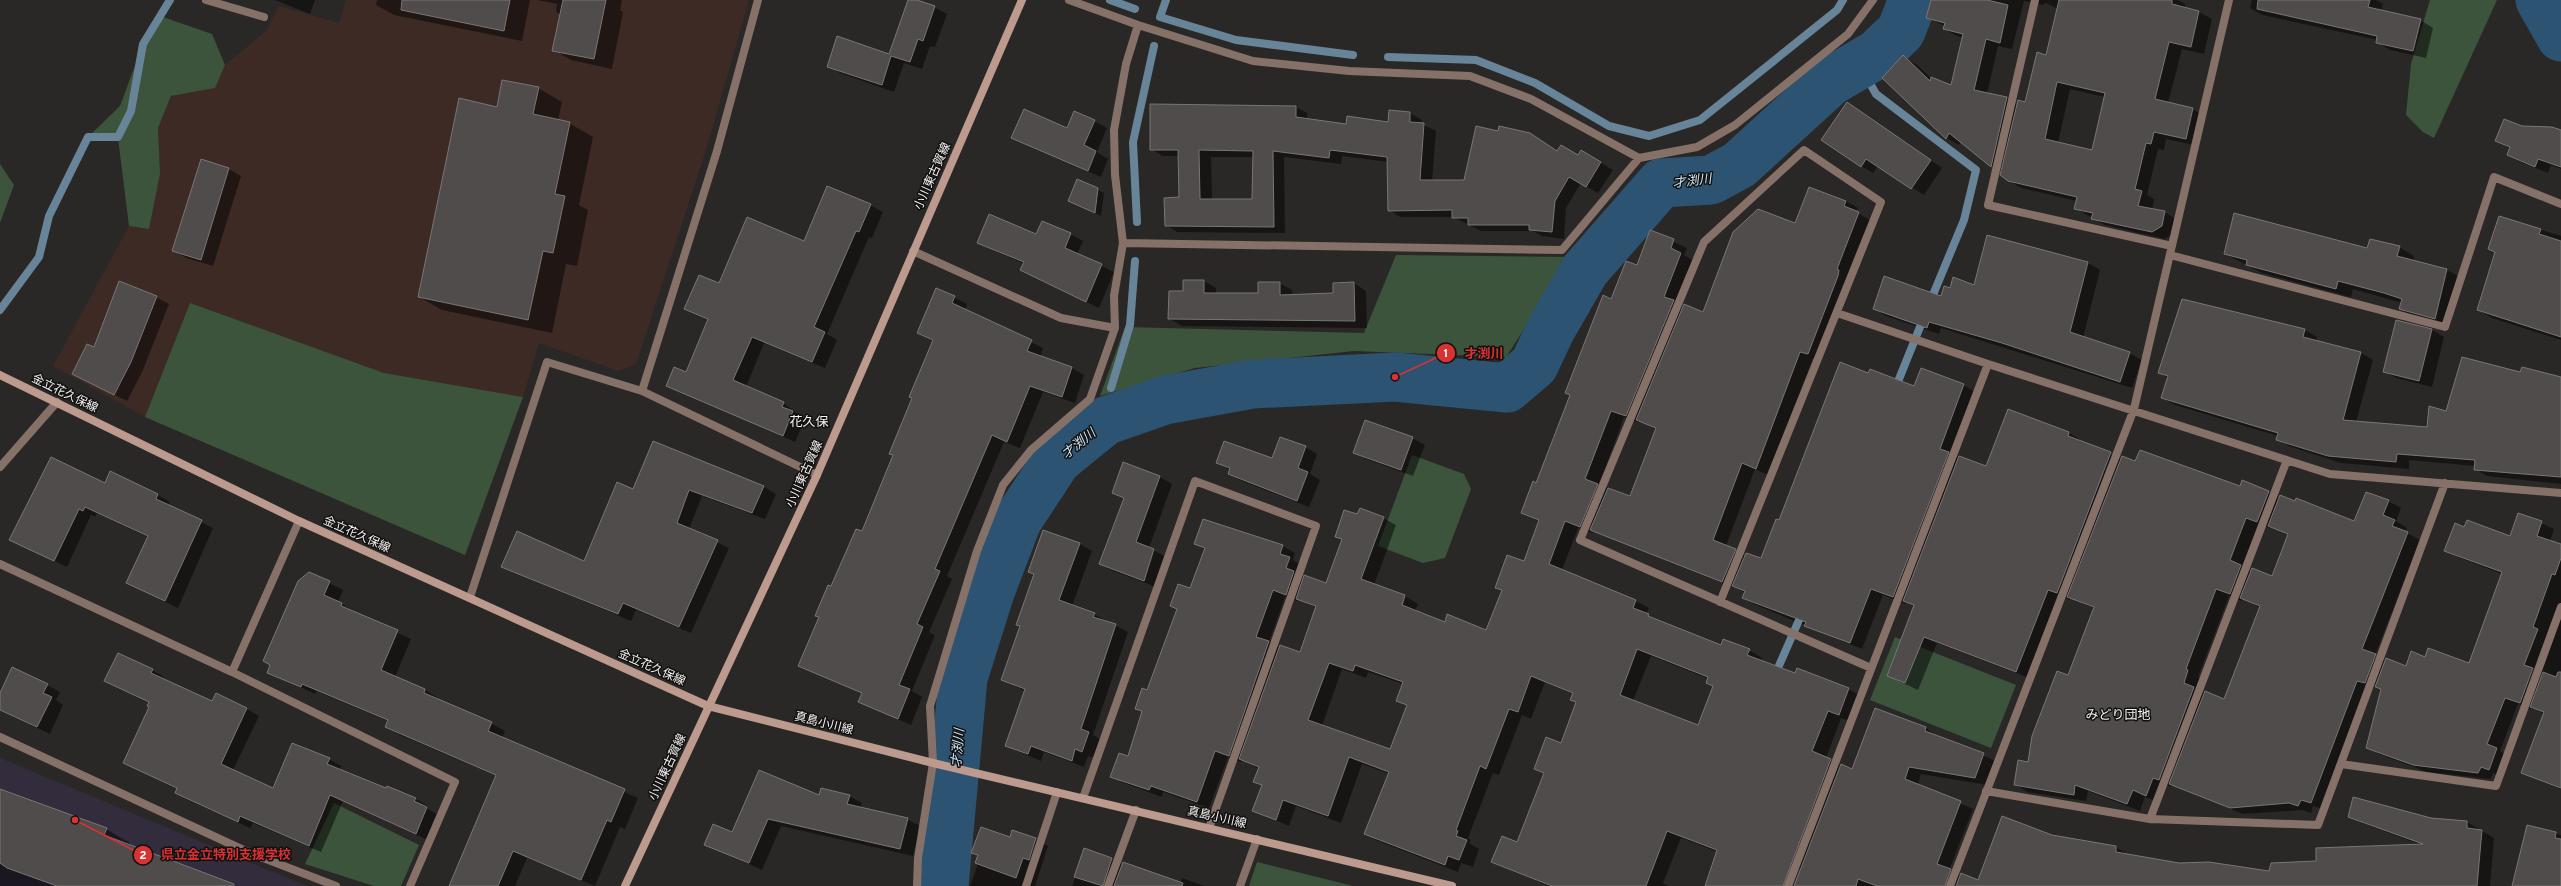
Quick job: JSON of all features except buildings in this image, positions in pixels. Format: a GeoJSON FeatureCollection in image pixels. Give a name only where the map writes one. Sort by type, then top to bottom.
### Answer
{"type":"FeatureCollection","features":[{"type":"Feature","properties":{"kind":"street"},"geometry":{"type":"LineString","coordinates":[[206,0],[264,17]]}},
{"type":"Feature","properties":{"kind":"street"},"geometry":{"type":"LineString","coordinates":[[642,391],[717,151],[758,0]]}},
{"type":"Feature","properties":{"kind":"street","name":"小川東古賀線"},"geometry":{"type":"LineString","coordinates":[[624,886],[817,475],[1022,0]]}},
{"type":"Feature","properties":{"kind":"street"},"geometry":{"type":"LineString","coordinates":[[1069,0],[1138,25],[1253,62],[1349,71],[1470,76],[1531,98],[1639,158]]}},
{"type":"Feature","properties":{"kind":"street"},"geometry":{"type":"LineString","coordinates":[[1123,243],[1562,250],[1639,158],[1697,147],[1735,125],[1848,34],[1873,0]]}},
{"type":"Feature","properties":{"kind":"street"},"geometry":{"type":"LineString","coordinates":[[2035,0],[1988,205],[2172,246]]}},
{"type":"Feature","properties":{"kind":"street"},"geometry":{"type":"LineString","coordinates":[[1950,886],[2134,409],[2229,0]]}},
{"type":"Feature","properties":{"kind":"street"},"geometry":{"type":"LineString","coordinates":[[917,886],[918,858],[933,763],[930,706],[977,551],[1003,486],[1031,450],[1090,399],[1115,328],[1114,296],[1123,243],[1115,175],[1114,130],[1126,64],[1138,25]]}},
{"type":"Feature","properties":{"kind":"street"},"geometry":{"type":"LineString","coordinates":[[1720,602],[1881,202],[1804,150],[1704,242],[1580,540],[1720,602],[1871,668]]}},
{"type":"Feature","properties":{"kind":"street"},"geometry":{"type":"LineString","coordinates":[[2170,256],[2445,327],[2494,177],[2561,204]]}},
{"type":"Feature","properties":{"kind":"street"},"geometry":{"type":"LineString","coordinates":[[913,251],[1061,318],[1115,328]]}},
{"type":"Feature","properties":{"kind":"street"},"geometry":{"type":"LineString","coordinates":[[1837,313],[1988,364],[2134,409],[2330,474],[2561,493]]}},
{"type":"Feature","properties":{"kind":"street"},"geometry":{"type":"LineString","coordinates":[[470,597],[547,362],[642,391],[817,475]]}},
{"type":"Feature","properties":{"kind":"street"},"geometry":{"type":"LineString","coordinates":[[1788,886],[1988,364]]}},
{"type":"Feature","properties":{"kind":"street","name":"金立花久保線"},"geometry":{"type":"LineString","coordinates":[[0,375],[299,521],[470,597],[708,706]]}},
{"type":"Feature","properties":{"kind":"street"},"geometry":{"type":"LineString","coordinates":[[0,466],[57,402]]}},
{"type":"Feature","properties":{"kind":"street"},"geometry":{"type":"LineString","coordinates":[[2150,819],[2287,460]]}},
{"type":"Feature","properties":{"kind":"street"},"geometry":{"type":"LineString","coordinates":[[1083,798],[1195,481],[1316,526],[1209,828]]}},
{"type":"Feature","properties":{"kind":"street"},"geometry":{"type":"LineString","coordinates":[[1986,791],[2150,819],[2318,825],[2444,483]]}},
{"type":"Feature","properties":{"kind":"street"},"geometry":{"type":"LineString","coordinates":[[232,672],[299,521]]}},
{"type":"Feature","properties":{"kind":"street"},"geometry":{"type":"LineString","coordinates":[[0,564],[232,672],[455,782],[410,886]]}},
{"type":"Feature","properties":{"kind":"street"},"geometry":{"type":"LineString","coordinates":[[2341,764],[2496,786],[2561,607]]}},
{"type":"Feature","properties":{"kind":"street","name":"真島小川線"},"geometry":{"type":"LineString","coordinates":[[708,706],[977,774],[1136,810],[1452,886]]}},
{"type":"Feature","properties":{"kind":"street"},"geometry":{"type":"LineString","coordinates":[[0,737],[250,853],[336,886]]}},
{"type":"Feature","properties":{"kind":"street"},"geometry":{"type":"LineString","coordinates":[[1026,886],[1057,792]]}},
{"type":"Feature","properties":{"kind":"street"},"geometry":{"type":"LineString","coordinates":[[1108,886],[1136,810]]}},
{"type":"Feature","properties":{"kind":"street"},"geometry":{"type":"LineString","coordinates":[[1240,886],[1256,839]]}},
{"type":"Feature","properties":{"kind":"shaded area"},"geometry":{"type":"Polygon","coordinates":[[[346,0],[749,0],[706,150],[636,364],[619,371],[539,343],[523,397],[384,373],[190,303],[145,417],[53,366],[129,226],[149,229],[160,174],[158,128],[171,96],[214,88],[225,65],[267,30],[279,6],[339,23],[346,0]]]}},
{"type":"Feature","properties":{"kind":"shaded area"},"geometry":{"type":"Polygon","coordinates":[[[0,758],[307,886],[0,886],[0,758]]]}},
{"type":"Feature","properties":{"kind":"green space"},"geometry":{"type":"Polygon","coordinates":[[[2430,0],[2497,0],[2434,138],[2423,132],[2406,115],[2411,64],[2430,0]]]}},
{"type":"Feature","properties":{"kind":"green space"},"geometry":{"type":"Polygon","coordinates":[[[160,16],[212,34],[225,65],[215,88],[171,96],[158,128],[160,174],[149,229],[129,226],[118,138],[88,137],[120,106],[143,44],[160,16]]]}},
{"type":"Feature","properties":{"kind":"green space"},"geometry":{"type":"Polygon","coordinates":[[[0,164],[14,185],[0,223],[0,164]]]}},
{"type":"Feature","properties":{"kind":"green space"},"geometry":{"type":"Polygon","coordinates":[[[1396,255],[1571,257],[1506,357],[1354,351],[1195,368],[1100,396],[1125,327],[1364,333],[1396,255]]]}},
{"type":"Feature","properties":{"kind":"green space"},"geometry":{"type":"Polygon","coordinates":[[[190,303],[384,373],[523,397],[465,555],[145,417],[190,303]]]}},
{"type":"Feature","properties":{"kind":"green space"},"geometry":{"type":"Polygon","coordinates":[[[1412,455],[1464,474],[1471,489],[1445,558],[1423,563],[1378,546],[1412,455]]]}},
{"type":"Feature","properties":{"kind":"green space"},"geometry":{"type":"Polygon","coordinates":[[[1895,637],[2016,685],[1991,748],[1870,700],[1895,637]]]}},
{"type":"Feature","properties":{"kind":"green space"},"geometry":{"type":"Polygon","coordinates":[[[334,803],[419,845],[401,886],[374,886],[305,864],[334,803]]]}},
{"type":"Feature","properties":{"kind":"green space"},"geometry":{"type":"Polygon","coordinates":[[[1257,862],[1353,886],[1249,886],[1257,862]]]}},
{"type":"Feature","properties":{"kind":"waterway"},"geometry":{"type":"LineString","coordinates":[[0,310],[39,257],[49,216],[88,137],[118,137],[131,111],[143,44],[170,0]]}},
{"type":"Feature","properties":{"kind":"waterway"},"geometry":{"type":"LineString","coordinates":[[1110,0],[1135,9]]}},
{"type":"Feature","properties":{"kind":"waterway"},"geometry":{"type":"LineString","coordinates":[[1166,0],[1160,17],[1236,40],[1353,55]]}},
{"type":"Feature","properties":{"kind":"waterway"},"geometry":{"type":"LineString","coordinates":[[1388,57],[1476,60],[1535,83],[1609,126],[1649,136],[1700,120],[1837,10],[1843,0]]}},
{"type":"Feature","properties":{"kind":"waterway","name":"才渕川"},"geometry":{"type":"LineString","coordinates":[[944,886],[963,678],[990,592],[1017,521],[1057,460],[1105,421],[1165,400],[1253,384],[1395,377],[1507,388],[1534,365],[1551,329],[1585,270],[1661,183],[1711,180],[1739,165],[1831,81],[1877,54],[1901,31],[1913,0]]}},
{"type":"Feature","properties":{"kind":"waterway"},"geometry":{"type":"LineString","coordinates":[[2540,0],[2561,37]]}},
{"type":"Feature","properties":{"kind":"waterway"},"geometry":{"type":"LineString","coordinates":[[1137,222],[1133,142],[1154,46]]}},
{"type":"Feature","properties":{"kind":"waterway"},"geometry":{"type":"LineString","coordinates":[[1859,64],[1876,94],[1976,170],[1964,220],[1930,302]]}},
{"type":"Feature","properties":{"kind":"waterway"},"geometry":{"type":"LineString","coordinates":[[1111,388],[1130,325],[1135,261]]}},
{"type":"Feature","properties":{"kind":"waterway"},"geometry":{"type":"LineString","coordinates":[[1895,389],[1924,317]]}},
{"type":"Feature","properties":{"kind":"waterway"},"geometry":{"type":"LineString","coordinates":[[1774,677],[1803,611]]}},
{"type":"Feature","properties":{"kind":"place","name":"才渕川"},"geometry":{"type":"Point","coordinates":[1395,377]}},
{"type":"Feature","properties":{"kind":"place","name":"県立金立特別支援学校"},"geometry":{"type":"Point","coordinates":[75,820]}},
{"type":"Feature","properties":{"kind":"district","name":"花久保"},"geometry":{"type":"Point","coordinates":[809,421]}},
{"type":"Feature","properties":{"kind":"district","name":"みどり団地"},"geometry":{"type":"Point","coordinates":[2118,714]}}]}
